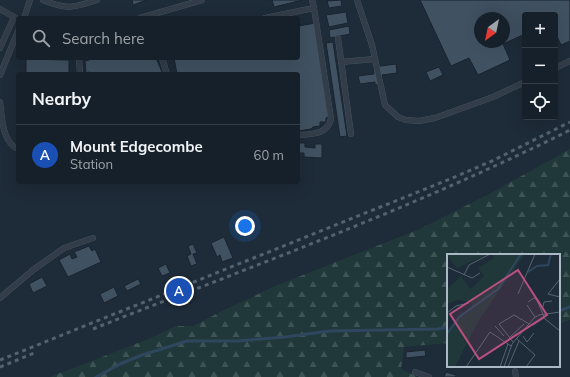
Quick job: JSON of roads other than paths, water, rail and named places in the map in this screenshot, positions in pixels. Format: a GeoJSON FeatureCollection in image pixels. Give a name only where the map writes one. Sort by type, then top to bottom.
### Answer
{"type":"FeatureCollection","features":[{"type":"Feature","properties":{"kind":"lane"},"geometry":{"type":"LineString","coordinates":[[25,16],[30,0]]}},
{"type":"Feature","properties":{"kind":"lane"},"geometry":{"type":"LineString","coordinates":[[43,0],[57,6],[69,8],[96,0]]}},
{"type":"Feature","properties":{"kind":"lane"},"geometry":{"type":"LineString","coordinates":[[150,16],[202,0]]}},
{"type":"Feature","properties":{"kind":"lane"},"geometry":{"type":"LineString","coordinates":[[300,135],[319,134],[330,125],[331,119],[312,0]]}},
{"type":"Feature","properties":{"kind":"lane"},"geometry":{"type":"LineString","coordinates":[[357,0],[372,45],[384,105],[398,117],[406,120],[419,121],[435,118],[494,97],[522,83]]}},
{"type":"Feature","properties":{"kind":"lane"},"geometry":{"type":"LineString","coordinates":[[275,16],[314,8]]}},
{"type":"Feature","properties":{"kind":"lane"},"geometry":{"type":"LineString","coordinates":[[0,10],[16,18],[0,48]]}},
{"type":"Feature","properties":{"kind":"lane"},"geometry":{"type":"LineString","coordinates":[[0,75],[16,36]]}},
{"type":"Feature","properties":{"kind":"lane"},"geometry":{"type":"LineString","coordinates":[[338,38],[351,134]]}},
{"type":"Feature","properties":{"kind":"lane"},"geometry":{"type":"LineString","coordinates":[[341,62],[374,59]]}},
{"type":"Feature","properties":{"kind":"lane"},"geometry":{"type":"LineString","coordinates":[[80,60],[80,72]]}},
{"type":"Feature","properties":{"kind":"lane"},"geometry":{"type":"LineString","coordinates":[[163,60],[166,72]]}},
{"type":"Feature","properties":{"kind":"lane"},"geometry":{"type":"LineString","coordinates":[[558,67],[570,61]]}},
{"type":"Feature","properties":{"kind":"lane"},"geometry":{"type":"LineString","coordinates":[[0,102],[3,125],[8,140],[12,146],[16,148]]}},
{"type":"Feature","properties":{"kind":"lane"},"geometry":{"type":"LineString","coordinates":[[0,298],[33,270],[64,248],[93,238]]}},
{"type":"Feature","properties":{"kind":"lane"},"geometry":{"type":"LineString","coordinates":[[415,372],[429,377]]}},
{"type":"Feature","properties":{"kind":"waterway"},"geometry":{"type":"LineString","coordinates":[[560,311],[570,307]]}},
{"type":"Feature","properties":{"kind":"waterway"},"geometry":{"type":"LineString","coordinates":[[96,377],[120,364],[142,355],[187,341],[237,341],[330,331],[438,329],[447,327]]}},
{"type":"Feature","properties":{"kind":"railway"},"geometry":{"type":"LineString","coordinates":[[0,360],[450,179],[492,161],[570,122]]}},
{"type":"Feature","properties":{"kind":"railway"},"geometry":{"type":"LineString","coordinates":[[93,329],[284,255],[449,187],[570,130]]}},
{"type":"Feature","properties":{"kind":"railway"},"geometry":{"type":"LineString","coordinates":[[0,367],[37,352]]}},
{"type":"Feature","properties":{"kind":"place","name":"Mount Edgecombe"},"geometry":{"type":"Point","coordinates":[179,291]}}]}
